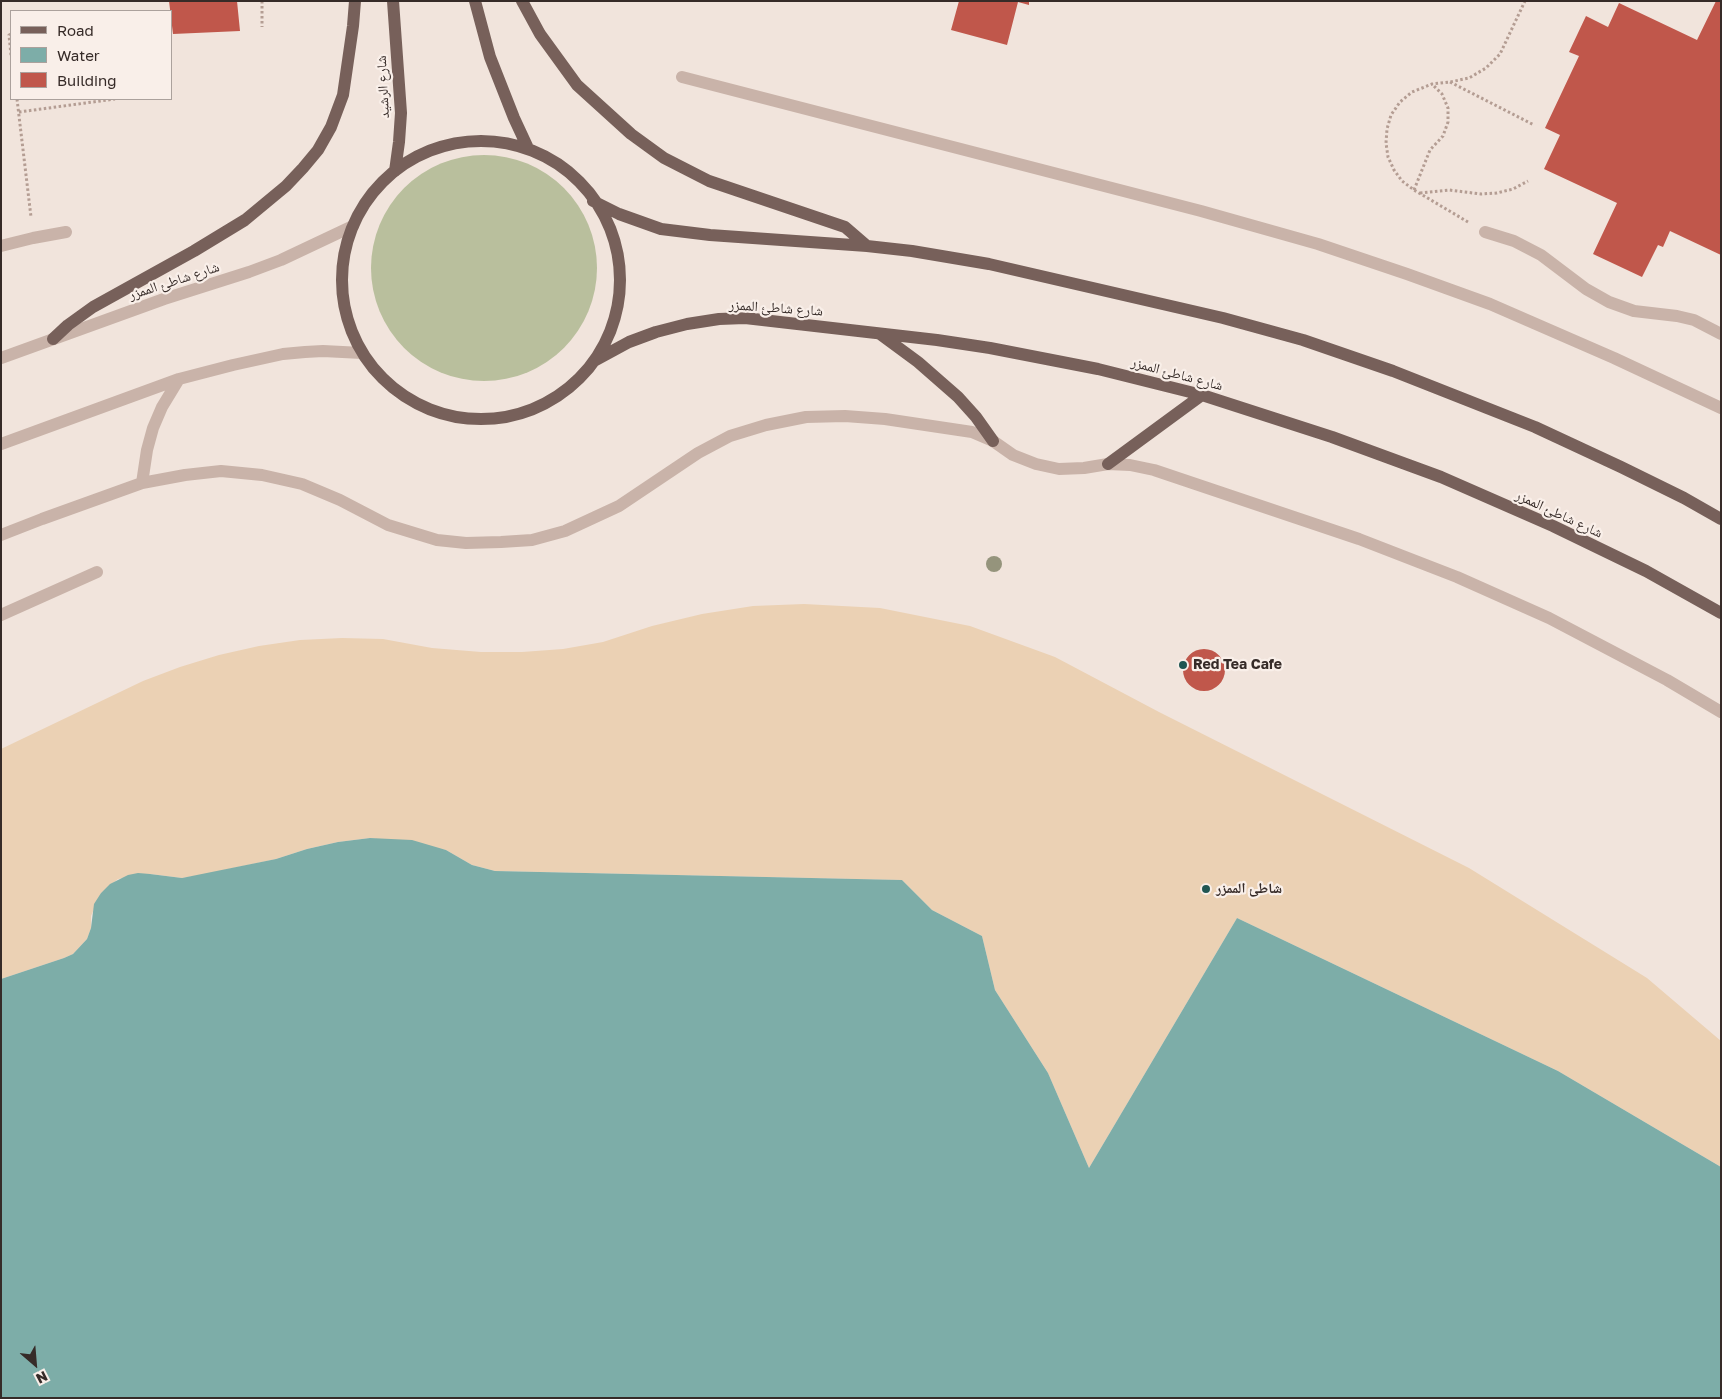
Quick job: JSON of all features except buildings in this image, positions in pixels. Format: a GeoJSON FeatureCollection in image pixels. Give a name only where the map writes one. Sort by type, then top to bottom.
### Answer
{"type":"FeatureCollection","features":[{"type":"Feature","properties":{"kind":"main road"},"geometry":{"type":"LineString","coordinates":[[53,339],[68,325],[107,298],[194,251],[245,220],[286,186],[304,168],[318,150],[331,127],[343,94],[355,1]]}},
{"type":"Feature","properties":{"kind":"main road","name":"شارع الرشيد"},"geometry":{"type":"LineString","coordinates":[[393,1],[400,113],[395,171]]}},
{"type":"Feature","properties":{"kind":"main road"},"geometry":{"type":"LineString","coordinates":[[475,1],[490,57],[507,103],[527,146]]}},
{"type":"Feature","properties":{"kind":"main road"},"geometry":{"type":"LineString","coordinates":[[522,1],[540,34],[577,85],[631,134],[664,158],[709,181],[845,226],[867,246]]}},
{"type":"Feature","properties":{"kind":"main road"},"geometry":{"type":"LineString","coordinates":[[472,139],[500,140],[527,146],[562,170],[593,201],[607,226],[617,252],[620,280],[618,309],[609,336],[594,361],[571,386],[542,404],[510,416],[476,419],[442,414],[411,400],[384,380],[362,353],[348,323],[342,290],[344,258],[353,226],[371,196],[395,171],[419,156],[444,145],[472,139]]}},
{"type":"Feature","properties":{"kind":"main road"},"geometry":{"type":"LineString","coordinates":[[593,201],[619,214],[661,229],[710,235],[867,246],[952,257],[1028,272],[1223,318],[1303,340],[1393,371],[1535,427],[1636,475],[1721,519]]}},
{"type":"Feature","properties":{"kind":"main road","name":"شارع شاطئ الممزر"},"geometry":{"type":"LineString","coordinates":[[594,361],[629,342],[656,332],[687,324],[719,319],[745,318],[878,333],[1000,350],[1098,369],[1202,396],[1332,437],[1441,477],[1553,526],[1646,571],[1721,613]]}},
{"type":"Feature","properties":{"kind":"main road"},"geometry":{"type":"LineString","coordinates":[[878,333],[918,362],[952,391],[976,417],[993,441]]}},
{"type":"Feature","properties":{"kind":"main road"},"geometry":{"type":"LineString","coordinates":[[1108,464],[1202,396]]}},
{"type":"Feature","properties":{"kind":"street"},"geometry":{"type":"LineString","coordinates":[[682,77],[1191,209],[1318,244],[1490,304],[1623,362],[1721,408]]}},
{"type":"Feature","properties":{"kind":"street","name":"شارع شاطئ الممزر"},"geometry":{"type":"LineString","coordinates":[[1,358],[164,299],[281,260],[353,226]]}},
{"type":"Feature","properties":{"kind":"street"},"geometry":{"type":"LineString","coordinates":[[1,246],[66,232]]}},
{"type":"Feature","properties":{"kind":"street"},"geometry":{"type":"LineString","coordinates":[[1485,232],[1514,241],[1541,255],[1586,289],[1609,302],[1634,311],[1694,320],[1721,334]]}},
{"type":"Feature","properties":{"kind":"street"},"geometry":{"type":"LineString","coordinates":[[1,444],[179,379],[283,354],[324,350],[362,353]]}},
{"type":"Feature","properties":{"kind":"street"},"geometry":{"type":"LineString","coordinates":[[142,483],[147,450],[153,428],[162,407],[179,379]]}},
{"type":"Feature","properties":{"kind":"street"},"geometry":{"type":"LineString","coordinates":[[1,535],[142,483],[221,471],[262,475],[302,484],[340,500],[388,525],[437,540],[466,542],[532,540],[592,519],[627,501],[698,453],[730,436],[766,425],[806,418],[844,416],[877,418],[972,432],[1036,464],[1059,469],[1084,468],[1108,464],[1130,465],[1154,470],[1360,539],[1457,577],[1549,618],[1667,680],[1721,712]]}},
{"type":"Feature","properties":{"kind":"street"},"geometry":{"type":"LineString","coordinates":[[1,615],[97,572]]}},
{"type":"Feature","properties":{"kind":"path"},"geometry":{"type":"LineString","coordinates":[[262,1],[262,27]]}},
{"type":"Feature","properties":{"kind":"path"},"geometry":{"type":"LineString","coordinates":[[1485,232],[1420,194],[1402,181],[1388,157],[1387,129],[1392,115],[1400,102],[1412,92],[1432,84],[1469,78],[1486,68],[1500,54],[1525,1]]}},
{"type":"Feature","properties":{"kind":"path"},"geometry":{"type":"LineString","coordinates":[[10,34],[8,35],[10,48]]}},
{"type":"Feature","properties":{"kind":"path"},"geometry":{"type":"LineString","coordinates":[[1450,82],[1534,125]]}},
{"type":"Feature","properties":{"kind":"path"},"geometry":{"type":"LineString","coordinates":[[1414,190],[1430,150],[1443,136],[1448,122],[1448,108],[1442,94],[1432,84]]}},
{"type":"Feature","properties":{"kind":"path"},"geometry":{"type":"LineString","coordinates":[[17,100],[33,238]]}},
{"type":"Feature","properties":{"kind":"path"},"geometry":{"type":"LineString","coordinates":[[19,112],[107,100]]}},
{"type":"Feature","properties":{"kind":"path"},"geometry":{"type":"LineString","coordinates":[[1420,194],[1449,190],[1481,194],[1497,193],[1528,181]]}},
{"type":"Feature","properties":{"kind":"green space"},"geometry":{"type":"Polygon","coordinates":[[[473,155],[495,155],[527,163],[537,168],[556,180],[572,196],[589,225],[595,246],[597,268],[595,290],[589,311],[572,340],[556,356],[527,373],[495,381],[473,381],[441,373],[431,368],[412,356],[396,340],[379,311],[371,279],[371,257],[379,225],[384,215],[396,196],[412,180],[441,163],[473,155]]]}},
{"type":"Feature","properties":{"kind":"sand","name":"شاطئ الممزر"},"geometry":{"type":"Polygon","coordinates":[[[804,604],[880,608],[970,626],[1055,657],[1159,712],[1469,868],[1647,978],[1721,1041],[1721,1167],[1558,1071],[1237,918],[1089,1168],[1048,1073],[995,990],[982,936],[932,910],[902,880],[495,871],[472,865],[446,850],[370,838],[338,842],[276,859],[201,875],[182,878],[150,874],[118,879],[101,893],[91,916],[91,928],[87,939],[73,954],[1,979],[1,749],[143,681],[219,655],[259,646],[300,640],[383,639],[432,648],[481,652],[522,652],[563,649],[603,642],[652,626],[702,614],[753,606],[804,604]]]}},
{"type":"Feature","properties":{"kind":"water"},"geometry":{"type":"Polygon","coordinates":[[[370,838],[412,840],[446,850],[472,865],[495,871],[902,880],[932,910],[982,936],[995,990],[1048,1073],[1089,1168],[1237,918],[1558,1071],[1721,1167],[1721,1398],[1,1398],[1,979],[73,954],[87,939],[91,928],[94,904],[101,893],[110,884],[128,875],[138,873],[182,878],[276,859],[338,842],[370,838]]]}},
{"type":"Feature","properties":{"kind":"place","name":"Red Tea Cafe"},"geometry":{"type":"Point","coordinates":[1183,665]}},
{"type":"Feature","properties":{"kind":"place","name":"شاطئ الممزر"},"geometry":{"type":"Point","coordinates":[1206,889]}}]}
